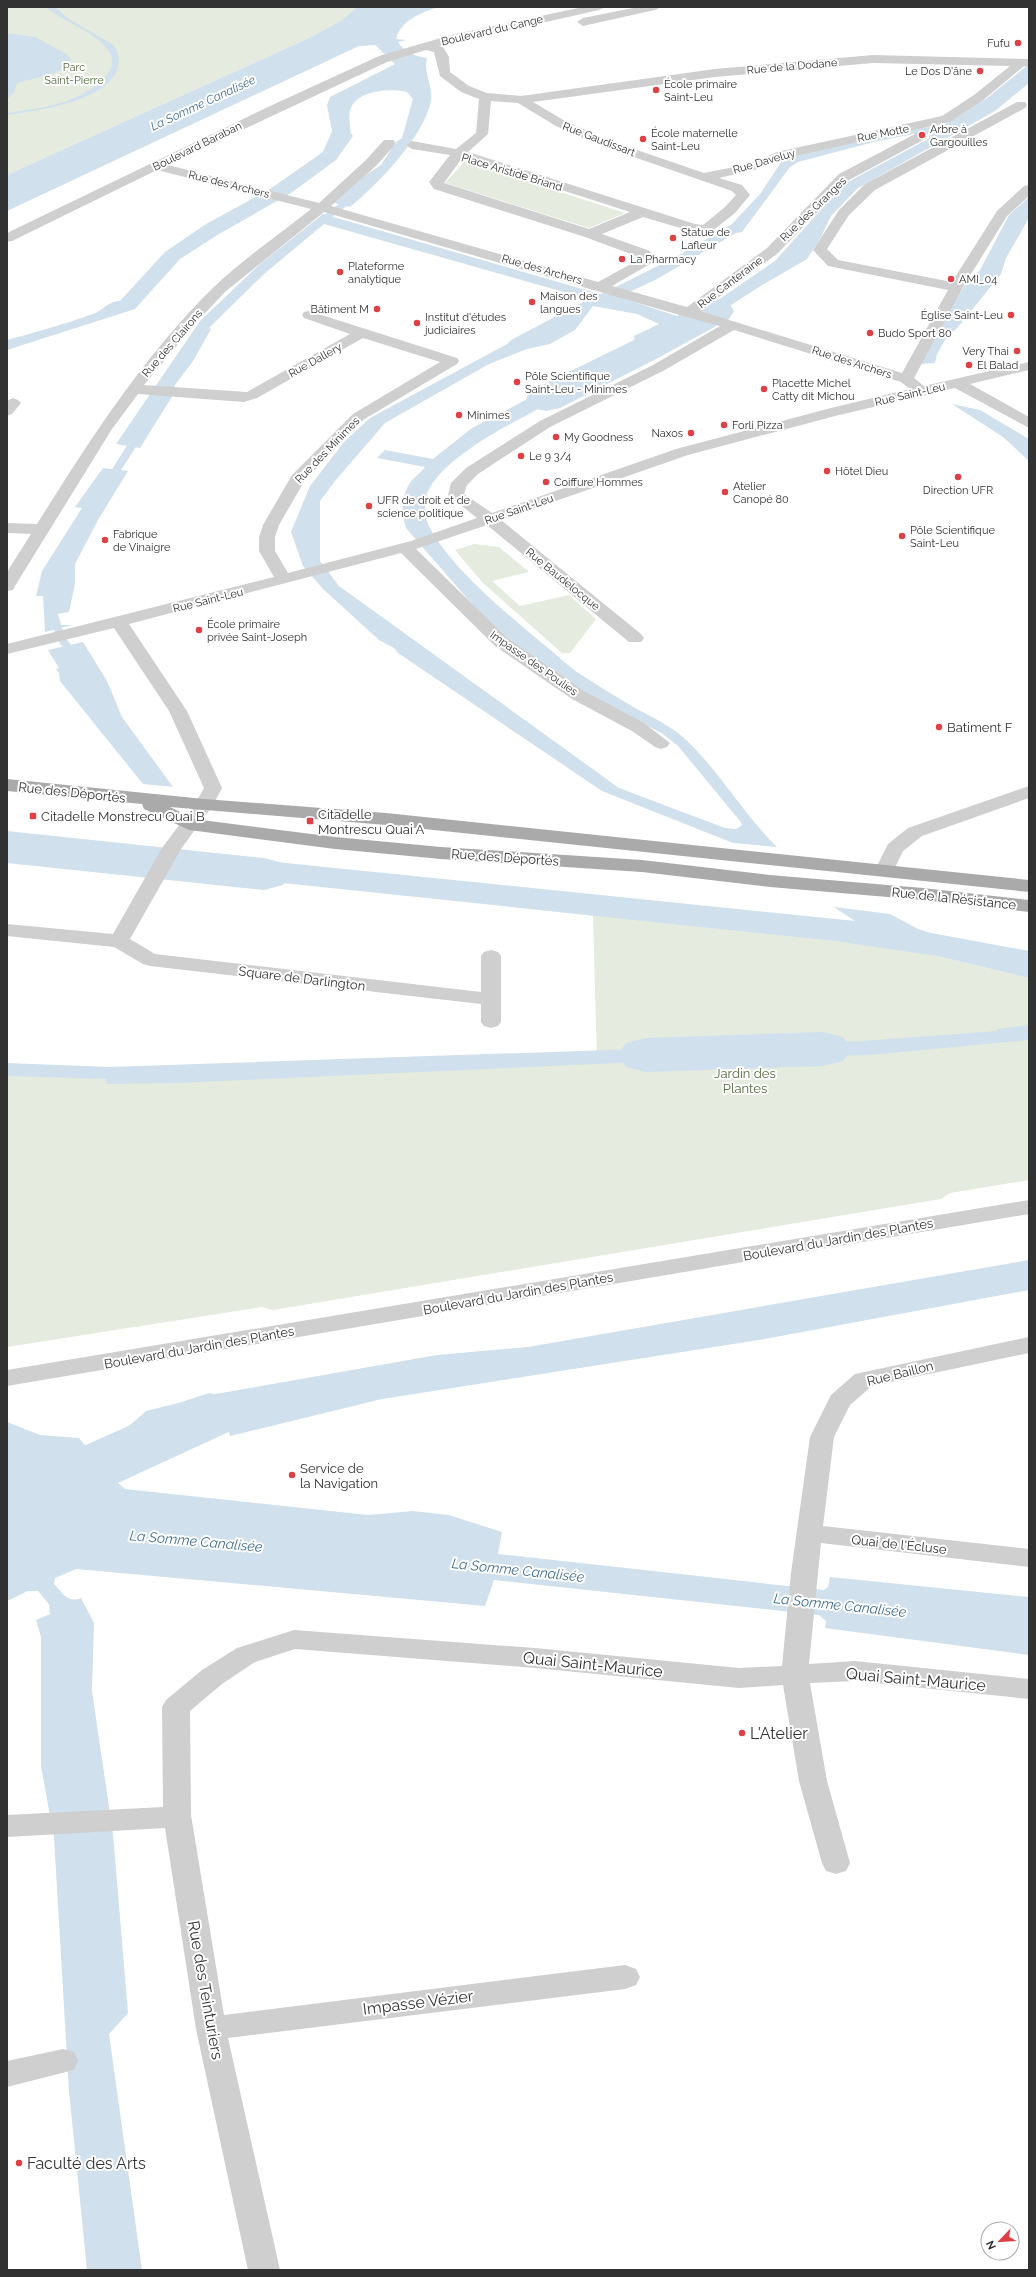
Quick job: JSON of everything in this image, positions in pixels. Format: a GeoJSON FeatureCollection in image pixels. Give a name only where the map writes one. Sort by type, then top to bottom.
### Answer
{"type":"FeatureCollection","features":[{"type":"Feature","properties":{"kind":"main road","name":"Rue des Déportés"},"geometry":{"type":"LineString","coordinates":[[7,785],[204,805],[386,819],[829,866],[885,870]]}},
{"type":"Feature","properties":{"kind":"main road","name":"Rue des Déportés"},"geometry":{"type":"LineString","coordinates":[[137,798],[190,824],[335,843],[441,853],[642,866],[770,881],[880,890]]}},
{"type":"Feature","properties":{"kind":"main road","name":"Rue de la Résistance"},"geometry":{"type":"LineString","coordinates":[[885,870],[1029,886]]}},
{"type":"Feature","properties":{"kind":"main road","name":"Rue de la Résistance"},"geometry":{"type":"LineString","coordinates":[[880,890],[1029,906]]}},
{"type":"Feature","properties":{"kind":"street"},"geometry":{"type":"LineString","coordinates":[[550,7],[442,30],[451,39],[471,44],[484,43],[655,7]]}},
{"type":"Feature","properties":{"kind":"street","name":"Boulevard du Cange"},"geometry":{"type":"LineString","coordinates":[[389,57],[451,39],[599,7]]}},
{"type":"Feature","properties":{"kind":"street","name":"Rue de la Dodane"},"geometry":{"type":"LineString","coordinates":[[425,46],[439,50],[443,57],[444,73],[448,78],[465,89],[485,97],[521,100],[715,73],[873,59],[1025,63]]}},
{"type":"Feature","properties":{"kind":"street","name":"Boulevard Baraban"},"geometry":{"type":"LineString","coordinates":[[7,238],[336,79],[389,57]]}},
{"type":"Feature","properties":{"kind":"street","name":"Rue Motte"},"geometry":{"type":"LineString","coordinates":[[822,145],[946,119],[978,98],[1025,63]]}},
{"type":"Feature","properties":{"kind":"street"},"geometry":{"type":"LineString","coordinates":[[412,145],[459,153],[482,134],[485,97]]}},
{"type":"Feature","properties":{"kind":"street","name":"Rue Gaudissart"},"geometry":{"type":"LineString","coordinates":[[521,100],[541,114],[573,131],[692,174],[704,176]]}},
{"type":"Feature","properties":{"kind":"street"},"geometry":{"type":"LineString","coordinates":[[956,286],[834,263],[820,250],[844,212],[860,194],[870,187],[1021,105]]}},
{"type":"Feature","properties":{"kind":"street","name":"Rue des Granges"},"geometry":{"type":"LineString","coordinates":[[772,251],[844,177],[917,138],[943,148]]}},
{"type":"Feature","properties":{"kind":"street","name":"Rue des Clairons"},"geometry":{"type":"LineString","coordinates":[[7,586],[104,428],[141,389],[189,322],[220,289],[317,206],[371,163],[389,143]]}},
{"type":"Feature","properties":{"kind":"street","name":"Rue Daveluy"},"geometry":{"type":"LineString","coordinates":[[704,176],[759,164],[772,160],[777,156],[822,145]]}},
{"type":"Feature","properties":{"kind":"street","name":"Place Aristide Briand"},"geometry":{"type":"LineString","coordinates":[[604,288],[648,261],[645,254],[590,234],[439,186],[436,182],[459,153],[694,228],[706,229]]}},
{"type":"Feature","properties":{"kind":"street","name":"Rue des Archers"},"geometry":{"type":"LineString","coordinates":[[156,166],[351,214],[626,294],[906,379],[921,391]]}},
{"type":"Feature","properties":{"kind":"street","name":"Rue Daveluy"},"geometry":{"type":"LineString","coordinates":[[704,176],[737,188],[743,195],[730,210],[706,229]]}},
{"type":"Feature","properties":{"kind":"street"},"geometry":{"type":"LineString","coordinates":[[906,379],[956,286],[1002,214],[1029,189]]}},
{"type":"Feature","properties":{"kind":"street"},"geometry":{"type":"LineString","coordinates":[[590,234],[642,212]]}},
{"type":"Feature","properties":{"kind":"street","name":"Rue Canteraine"},"geometry":{"type":"LineString","coordinates":[[691,314],[772,251]]}},
{"type":"Feature","properties":{"kind":"street"},"geometry":{"type":"LineString","coordinates":[[309,315],[362,333]]}},
{"type":"Feature","properties":{"kind":"street","name":"Rue Baudelocque"},"geometry":{"type":"LineString","coordinates":[[635,638],[490,519],[456,495],[459,483],[472,471],[545,424],[658,368],[731,325]]}},
{"type":"Feature","properties":{"kind":"street","name":"Rue Dallery"},"geometry":{"type":"LineString","coordinates":[[141,389],[232,397],[252,395],[362,333]]}},
{"type":"Feature","properties":{"kind":"street","name":"Rue des Minimes"},"geometry":{"type":"LineString","coordinates":[[284,580],[267,551],[267,537],[277,515],[298,478],[358,417],[452,361],[362,333]]}},
{"type":"Feature","properties":{"kind":"street","name":"Rue Saint-Leu"},"geometry":{"type":"LineString","coordinates":[[9,644],[43,640],[119,622],[411,546],[682,452],[921,391],[1029,366]]}},
{"type":"Feature","properties":{"kind":"street"},"geometry":{"type":"LineString","coordinates":[[957,383],[1029,423]]}},
{"type":"Feature","properties":{"kind":"street"},"geometry":{"type":"LineString","coordinates":[[7,528],[42,529]]}},
{"type":"Feature","properties":{"kind":"street","name":"Impasse des Poulies"},"geometry":{"type":"LineString","coordinates":[[411,546],[500,642],[578,695],[638,727],[661,743]]}},
{"type":"Feature","properties":{"kind":"street"},"geometry":{"type":"LineString","coordinates":[[119,622],[178,711],[213,788],[204,805],[172,848],[119,941]]}},
{"type":"Feature","properties":{"kind":"street"},"geometry":{"type":"LineString","coordinates":[[885,870],[895,848],[915,832],[1029,792]]}},
{"type":"Feature","properties":{"kind":"street","name":"Square de Darlington"},"geometry":{"type":"LineString","coordinates":[[7,930],[119,941],[150,960],[490,999]]}},
{"type":"Feature","properties":{"kind":"street"},"geometry":{"type":"LineString","coordinates":[[491,956],[491,1022]]}},
{"type":"Feature","properties":{"kind":"street","name":"Boulevard du Jardin des Plantes"},"geometry":{"type":"LineString","coordinates":[[7,1378],[1029,1207]]}},
{"type":"Feature","properties":{"kind":"street","name":"Rue Baillon"},"geometry":{"type":"LineString","coordinates":[[810,1533],[822,1438],[840,1401],[864,1380],[1029,1345]]}},
{"type":"Feature","properties":{"kind":"street"},"geometry":{"type":"LineString","coordinates":[[810,1533],[804,1573],[797,1662],[813,1781],[836,1863]]}},
{"type":"Feature","properties":{"kind":"street","name":"Quai de l'Écluse"},"geometry":{"type":"LineString","coordinates":[[810,1533],[1029,1558]]}},
{"type":"Feature","properties":{"kind":"street","name":"Quai Saint-Maurice"},"geometry":{"type":"LineString","coordinates":[[176,1707],[212,1677],[246,1655],[294,1639],[535,1658],[739,1678],[797,1662],[855,1671],[1029,1689]]}},
{"type":"Feature","properties":{"kind":"street","name":"Rue des Teinturiers"},"geometry":{"type":"LineString","coordinates":[[176,1707],[177,1815],[211,2029],[264,2270]]}},
{"type":"Feature","properties":{"kind":"street"},"geometry":{"type":"LineString","coordinates":[[7,1826],[125,1820],[177,1815]]}},
{"type":"Feature","properties":{"kind":"street","name":"Impasse Vézier"},"geometry":{"type":"LineString","coordinates":[[211,2029],[268,2020],[625,1977]]}},
{"type":"Feature","properties":{"kind":"street"},"geometry":{"type":"LineString","coordinates":[[7,2074],[63,2061]]}},
{"type":"Feature","properties":{"kind":"green space","name":"Parc Saint-Pierre"},"geometry":{"type":"Polygon","coordinates":[[[7,7],[357,7],[341,21],[311,37],[7,175],[7,7]]]}},
{"type":"Feature","properties":{"kind":"green space"},"geometry":{"type":"Polygon","coordinates":[[[465,161],[625,213],[589,228],[445,183],[465,161]]]}},
{"type":"Feature","properties":{"kind":"green space"},"geometry":{"type":"Polygon","coordinates":[[[474,544],[499,547],[529,572],[492,581],[520,606],[569,595],[596,619],[570,653],[562,653],[483,583],[455,550],[474,544]]]}},
{"type":"Feature","properties":{"kind":"green space","name":"Jardin des Plantes"},"geometry":{"type":"Polygon","coordinates":[[[593,915],[834,941],[903,950],[937,956],[1029,978],[1029,1180],[950,1193],[941,1199],[273,1310],[262,1307],[7,1347],[7,1070],[597,1062],[593,915]]]}},
{"type":"Feature","properties":{"kind":"water"},"geometry":{"type":"Polygon","coordinates":[[[46,7],[55,7],[69,19],[112,44],[118,54],[118,66],[112,78],[102,88],[87,96],[53,107],[7,115],[7,113],[50,106],[81,95],[99,83],[111,67],[112,59],[108,50],[102,43],[95,37],[46,7]]]}},
{"type":"Feature","properties":{"kind":"water","name":"La Somme Canalisée"},"geometry":{"type":"Polygon","coordinates":[[[357,7],[438,7],[412,18],[402,27],[396,39],[407,40],[398,42],[404,49],[411,53],[427,58],[426,68],[431,90],[431,100],[427,114],[420,129],[410,144],[386,173],[361,198],[350,207],[334,203],[367,174],[381,165],[396,142],[402,138],[413,99],[407,92],[392,90],[376,92],[360,97],[350,111],[350,128],[353,136],[336,160],[291,193],[219,234],[180,259],[135,309],[7,350],[7,340],[82,318],[97,312],[113,302],[120,301],[165,252],[206,224],[270,189],[323,152],[332,131],[327,105],[330,97],[395,64],[375,45],[359,46],[7,211],[7,175],[311,37],[341,21],[357,7]]]}},
{"type":"Feature","properties":{"kind":"water"},"geometry":{"type":"Polygon","coordinates":[[[7,33],[35,37],[65,53],[71,59],[63,69],[48,75],[17,83],[14,92],[7,99],[7,33]]]}},
{"type":"Feature","properties":{"kind":"water"},"geometry":{"type":"Polygon","coordinates":[[[1029,64],[1029,83],[995,111],[858,188],[831,216],[820,239],[807,259],[759,287],[657,353],[637,348],[634,336],[659,324],[637,314],[593,306],[575,330],[550,344],[527,349],[489,364],[385,423],[335,481],[320,501],[320,561],[339,586],[619,788],[725,828],[736,829],[742,825],[740,821],[678,746],[663,734],[593,697],[520,650],[485,619],[406,528],[403,517],[403,499],[407,488],[425,467],[377,458],[385,450],[433,459],[472,428],[539,393],[611,360],[630,366],[548,404],[516,421],[484,439],[457,458],[437,478],[426,497],[425,508],[429,526],[438,542],[451,558],[483,592],[568,665],[635,708],[666,725],[684,738],[709,764],[753,821],[777,847],[733,843],[602,791],[398,653],[394,648],[379,640],[323,589],[303,566],[291,532],[310,486],[344,442],[370,418],[585,301],[585,298],[324,224],[264,274],[209,328],[211,329],[193,361],[175,385],[173,395],[140,448],[116,444],[200,321],[260,264],[323,214],[600,294],[681,254],[732,224],[760,194],[782,161],[804,152],[911,128],[935,127],[948,123],[987,98],[1029,64]],[[913,134],[874,142],[798,162],[790,167],[742,232],[736,233],[657,279],[619,297],[689,320],[775,261],[844,184],[928,139],[930,134],[913,134]]]}},
{"type":"Feature","properties":{"kind":"water"},"geometry":{"type":"Polygon","coordinates":[[[1029,197],[1029,218],[1006,258],[1001,274],[958,327],[945,340],[937,354],[935,363],[921,364],[940,322],[965,285],[980,270],[1009,215],[1029,197]]]}},
{"type":"Feature","properties":{"kind":"water"},"geometry":{"type":"Polygon","coordinates":[[[952,404],[980,410],[1029,439],[1029,461],[1003,437],[952,404]]]}},
{"type":"Feature","properties":{"kind":"water"},"geometry":{"type":"Polygon","coordinates":[[[103,468],[128,471],[98,520],[75,564],[75,584],[69,612],[58,614],[61,625],[72,625],[45,632],[43,596],[36,596],[42,571],[82,508],[75,507],[103,468]]]}},
{"type":"Feature","properties":{"kind":"water"},"geometry":{"type":"Polygon","coordinates":[[[83,642],[107,681],[122,717],[173,787],[143,784],[60,681],[59,673],[56,669],[59,668],[48,650],[83,642]]]}},
{"type":"Feature","properties":{"kind":"water"},"geometry":{"type":"Polygon","coordinates":[[[7,835],[151,850],[141,868],[7,854],[7,835]]]}},
{"type":"Feature","properties":{"kind":"water"},"geometry":{"type":"Polygon","coordinates":[[[189,853],[855,921],[834,907],[890,914],[918,929],[931,933],[1029,951],[1029,978],[937,956],[834,941],[179,872],[189,853]]]}},
{"type":"Feature","properties":{"kind":"water"},"geometry":{"type":"Polygon","coordinates":[[[1029,1025],[1029,1040],[870,1055],[743,1058],[740,1046],[862,1041],[998,1031],[997,1029],[1029,1025]]]}},
{"type":"Feature","properties":{"kind":"water"},"geometry":{"type":"Polygon","coordinates":[[[725,1046],[728,1058],[179,1083],[107,1084],[106,1079],[7,1076],[7,1063],[110,1067],[725,1046]]]}},
{"type":"Feature","properties":{"kind":"water","name":"La Somme Canalisée"},"geometry":{"type":"Polygon","coordinates":[[[1029,1260],[1029,1290],[759,1340],[382,1399],[230,1436],[228,1429],[120,1477],[118,1483],[125,1489],[368,1515],[413,1511],[449,1515],[502,1532],[498,1554],[824,1590],[828,1587],[830,1577],[1029,1597],[1029,1655],[825,1628],[826,1621],[819,1615],[494,1580],[485,1606],[76,1569],[55,1578],[54,1584],[66,1596],[72,1599],[81,1598],[94,1623],[92,1691],[113,1834],[128,2013],[109,2034],[142,2270],[87,2270],[69,2091],[54,1838],[41,1766],[41,1637],[36,1620],[50,1614],[49,1604],[38,1591],[28,1591],[7,1601],[7,1422],[40,1435],[79,1438],[87,1448],[96,1448],[118,1439],[121,1433],[146,1411],[210,1395],[437,1355],[528,1347],[1029,1260]],[[136,1448],[126,1449],[112,1454],[101,1463],[104,1466],[118,1464],[127,1461],[138,1452],[136,1448]]]}},
{"type":"Feature","properties":{"kind":"waterway"},"geometry":{"type":"LineString","coordinates":[[318,224],[353,197]]}},
{"type":"Feature","properties":{"kind":"waterway"},"geometry":{"type":"LineString","coordinates":[[546,399],[644,350],[715,311]]}},
{"type":"Feature","properties":{"kind":"waterway"},"geometry":{"type":"LineString","coordinates":[[110,480],[138,436]]}},
{"type":"Feature","properties":{"kind":"waterway"},"geometry":{"type":"LineString","coordinates":[[54,617],[61,638],[75,657]]}},
{"type":"Feature","properties":{"kind":"waterway"},"geometry":{"type":"LineString","coordinates":[[7,847],[264,874]]}},
{"type":"Feature","properties":{"kind":"waterway"},"geometry":{"type":"LineString","coordinates":[[646,1055],[823,1049]]}},
{"type":"Feature","properties":{"kind":"waterway"},"geometry":{"type":"LineString","coordinates":[[7,1507],[210,1415]]}},
{"type":"Feature","properties":{"kind":"place","name":"Fufu"},"geometry":{"type":"Point","coordinates":[1018,43]}},
{"type":"Feature","properties":{"kind":"place","name":"Le Dos D'âne"},"geometry":{"type":"Point","coordinates":[980,71]}},
{"type":"Feature","properties":{"kind":"place","name":"École primaire Saint-Leu"},"geometry":{"type":"Point","coordinates":[656,90]}},
{"type":"Feature","properties":{"kind":"place","name":"Arbre à Gargouilles"},"geometry":{"type":"Point","coordinates":[922,135]}},
{"type":"Feature","properties":{"kind":"place","name":"École maternelle Saint-Leu"},"geometry":{"type":"Point","coordinates":[643,139]}},
{"type":"Feature","properties":{"kind":"place","name":"Statue de Lafleur"},"geometry":{"type":"Point","coordinates":[673,238]}},
{"type":"Feature","properties":{"kind":"place","name":"La Pharmacy"},"geometry":{"type":"Point","coordinates":[622,259]}},
{"type":"Feature","properties":{"kind":"place","name":"Plateforme analytique"},"geometry":{"type":"Point","coordinates":[340,272]}},
{"type":"Feature","properties":{"kind":"place","name":"AMI_04"},"geometry":{"type":"Point","coordinates":[951,279]}},
{"type":"Feature","properties":{"kind":"place","name":"Maison des langues"},"geometry":{"type":"Point","coordinates":[532,302]}},
{"type":"Feature","properties":{"kind":"place","name":"Bâtiment M"},"geometry":{"type":"Point","coordinates":[377,309]}},
{"type":"Feature","properties":{"kind":"place","name":"Église Saint-Leu"},"geometry":{"type":"Point","coordinates":[1011,315]}},
{"type":"Feature","properties":{"kind":"place","name":"Institut d'études judiciaires"},"geometry":{"type":"Point","coordinates":[417,323]}},
{"type":"Feature","properties":{"kind":"place","name":"Budo Sport 80"},"geometry":{"type":"Point","coordinates":[870,333]}},
{"type":"Feature","properties":{"kind":"place","name":"Very Thai"},"geometry":{"type":"Point","coordinates":[1017,351]}},
{"type":"Feature","properties":{"kind":"place","name":"El Balad"},"geometry":{"type":"Point","coordinates":[969,365]}},
{"type":"Feature","properties":{"kind":"place","name":"Pôle Scientifique Saint-Leu - Minimes"},"geometry":{"type":"Point","coordinates":[517,382]}},
{"type":"Feature","properties":{"kind":"place","name":"Placette Michel Catty dit Michou"},"geometry":{"type":"Point","coordinates":[764,389]}},
{"type":"Feature","properties":{"kind":"place","name":"Minimes"},"geometry":{"type":"Point","coordinates":[459,415]}},
{"type":"Feature","properties":{"kind":"place","name":"Forli Pizza"},"geometry":{"type":"Point","coordinates":[724,425]}},
{"type":"Feature","properties":{"kind":"place","name":"Naxos"},"geometry":{"type":"Point","coordinates":[691,433]}},
{"type":"Feature","properties":{"kind":"place","name":"My Goodness"},"geometry":{"type":"Point","coordinates":[556,437]}},
{"type":"Feature","properties":{"kind":"place","name":"Le 9 3/4"},"geometry":{"type":"Point","coordinates":[521,456]}},
{"type":"Feature","properties":{"kind":"place","name":"Hôtel Dieu"},"geometry":{"type":"Point","coordinates":[827,471]}},
{"type":"Feature","properties":{"kind":"place","name":"Direction UFR"},"geometry":{"type":"Point","coordinates":[958,477]}},
{"type":"Feature","properties":{"kind":"place","name":"Coiffure Hommes"},"geometry":{"type":"Point","coordinates":[546,482]}},
{"type":"Feature","properties":{"kind":"place","name":"Atelier Canopé 80"},"geometry":{"type":"Point","coordinates":[725,492]}},
{"type":"Feature","properties":{"kind":"place","name":"UFR de droit et de science politique"},"geometry":{"type":"Point","coordinates":[369,506]}},
{"type":"Feature","properties":{"kind":"place","name":"Pôle Scientifique Saint-Leu"},"geometry":{"type":"Point","coordinates":[902,536]}},
{"type":"Feature","properties":{"kind":"place","name":"Fabrique de Vinaigre"},"geometry":{"type":"Point","coordinates":[105,540]}},
{"type":"Feature","properties":{"kind":"place","name":"École primaire privée Saint-Joseph"},"geometry":{"type":"Point","coordinates":[199,630]}},
{"type":"Feature","properties":{"kind":"place","name":"Batiment F"},"geometry":{"type":"Point","coordinates":[939,727]}},
{"type":"Feature","properties":{"kind":"place","name":"Citadelle Monstrecu Quai B"},"geometry":{"type":"Point","coordinates":[33,816]}},
{"type":"Feature","properties":{"kind":"place","name":"Citadelle Montrescu Quai A"},"geometry":{"type":"Point","coordinates":[310,821]}},
{"type":"Feature","properties":{"kind":"place","name":"Service de la Navigation"},"geometry":{"type":"Point","coordinates":[292,1475]}},
{"type":"Feature","properties":{"kind":"place","name":"L'Atelier"},"geometry":{"type":"Point","coordinates":[742,1733]}},
{"type":"Feature","properties":{"kind":"place","name":"Faculté des Arts"},"geometry":{"type":"Point","coordinates":[19,2163]}}]}
